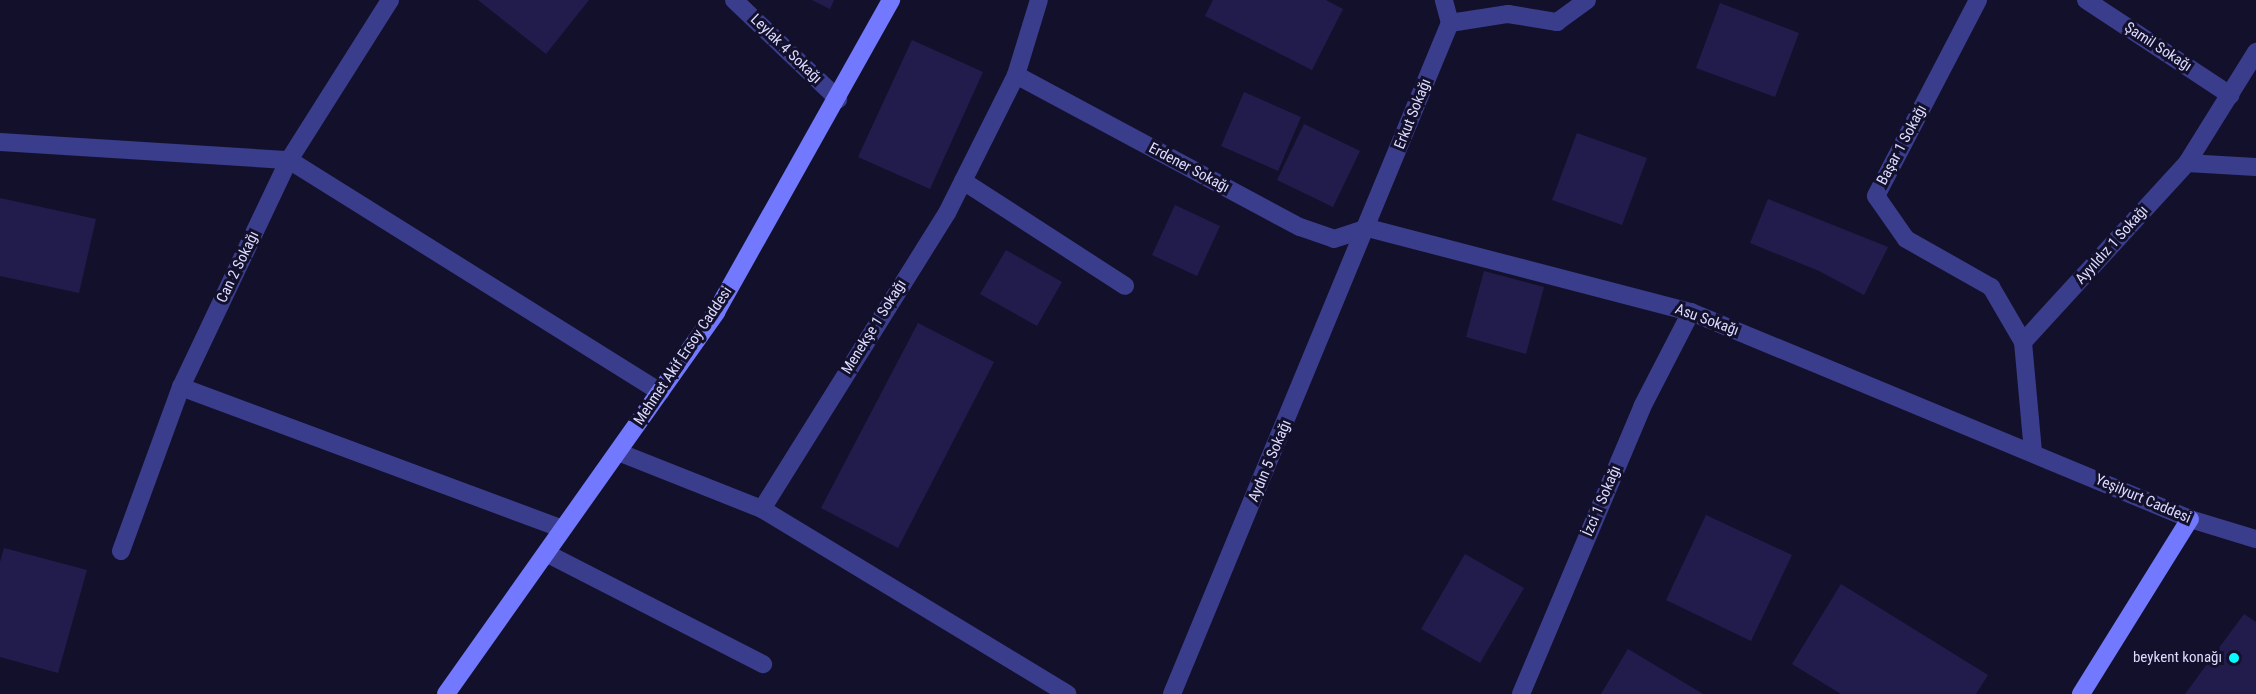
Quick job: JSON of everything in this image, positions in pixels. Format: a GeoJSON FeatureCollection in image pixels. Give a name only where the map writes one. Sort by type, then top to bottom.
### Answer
{"type":"FeatureCollection","features":[{"type":"Feature","properties":{"kind":"street","name":"Can 2 Sokağı"},"geometry":{"type":"LineString","coordinates":[[121,551],[181,387],[289,160],[390,0]]}},
{"type":"Feature","properties":{"kind":"street","name":"Leylak 4 Sokağı"},"geometry":{"type":"LineString","coordinates":[[734,0],[838,99]]}},
{"type":"Feature","properties":{"kind":"street","name":"Mehmet Akif Ersoy Caddesi"},"geometry":{"type":"LineString","coordinates":[[446,694],[716,312],[838,99],[891,0]]}},
{"type":"Feature","properties":{"kind":"street","name":"Menekşe 1 Sokağı"},"geometry":{"type":"LineString","coordinates":[[762,509],[963,181],[1016,75],[1039,0]]}},
{"type":"Feature","properties":{"kind":"street"},"geometry":{"type":"LineString","coordinates":[[1444,0],[1450,23],[1508,14],[1557,22],[1587,0]]}},
{"type":"Feature","properties":{"kind":"street","name":"Başar 1 Sokağı"},"geometry":{"type":"LineString","coordinates":[[1978,0],[1876,196],[1906,239],[1991,287],[2023,342]]}},
{"type":"Feature","properties":{"kind":"street","name":"Şamil Sokağı"},"geometry":{"type":"LineString","coordinates":[[2086,0],[2230,95]]}},
{"type":"Feature","properties":{"kind":"street","name":"Erkut Sokağı"},"geometry":{"type":"LineString","coordinates":[[1368,228],[1450,23]]}},
{"type":"Feature","properties":{"kind":"street","name":"Ayyıldız 1 Sokağı"},"geometry":{"type":"LineString","coordinates":[[2023,342],[2187,163],[2256,51]]}},
{"type":"Feature","properties":{"kind":"street","name":"Erdener Sokağı"},"geometry":{"type":"LineString","coordinates":[[1016,75],[1300,227],[1334,239],[1368,228]]}},
{"type":"Feature","properties":{"kind":"street"},"geometry":{"type":"LineString","coordinates":[[0,142],[289,160],[660,392]]}},
{"type":"Feature","properties":{"kind":"street"},"geometry":{"type":"LineString","coordinates":[[2187,163],[2256,167]]}},
{"type":"Feature","properties":{"kind":"street"},"geometry":{"type":"LineString","coordinates":[[963,181],[1125,286]]}},
{"type":"Feature","properties":{"kind":"street","name":"Asu Sokağı"},"geometry":{"type":"LineString","coordinates":[[1368,228],[1691,312],[2033,452]]}},
{"type":"Feature","properties":{"kind":"street","name":"Aydın 5 Sokağı"},"geometry":{"type":"LineString","coordinates":[[1172,694],[1368,228]]}},
{"type":"Feature","properties":{"kind":"street","name":"İzci 1 Sokağı"},"geometry":{"type":"LineString","coordinates":[[1521,694],[1642,407],[1691,312]]}},
{"type":"Feature","properties":{"kind":"street"},"geometry":{"type":"LineString","coordinates":[[2023,342],[2033,452]]}},
{"type":"Feature","properties":{"kind":"street"},"geometry":{"type":"LineString","coordinates":[[181,387],[562,529]]}},
{"type":"Feature","properties":{"kind":"street"},"geometry":{"type":"LineString","coordinates":[[618,452],[762,509],[1067,694]]}},
{"type":"Feature","properties":{"kind":"street","name":"Yeşilyurt Caddesi"},"geometry":{"type":"LineString","coordinates":[[2033,452],[2190,519],[2256,539]]}},
{"type":"Feature","properties":{"kind":"street"},"geometry":{"type":"LineString","coordinates":[[2081,694],[2190,519]]}},
{"type":"Feature","properties":{"kind":"street"},"geometry":{"type":"LineString","coordinates":[[546,553],[763,664]]}},
{"type":"Feature","properties":{"kind":"building"},"geometry":{"type":"Polygon","coordinates":[[[478,0],[589,0],[546,54],[478,0]]]}},
{"type":"Feature","properties":{"kind":"building"},"geometry":{"type":"Polygon","coordinates":[[[812,0],[834,0],[830,9],[812,0]]]}},
{"type":"Feature","properties":{"kind":"building"},"geometry":{"type":"Polygon","coordinates":[[[1213,0],[1326,0],[1343,9],[1312,70],[1205,16],[1213,0]]]}},
{"type":"Feature","properties":{"kind":"building"},"geometry":{"type":"Polygon","coordinates":[[[1720,3],[1799,33],[1775,97],[1696,68],[1720,3]]]}},
{"type":"Feature","properties":{"kind":"building"},"geometry":{"type":"Polygon","coordinates":[[[912,40],[983,72],[930,189],[858,157],[912,40]]]}},
{"type":"Feature","properties":{"kind":"building"},"geometry":{"type":"Polygon","coordinates":[[[1244,92],[1301,117],[1278,171],[1221,146],[1244,92]]]}},
{"type":"Feature","properties":{"kind":"building"},"geometry":{"type":"Polygon","coordinates":[[[1304,124],[1360,151],[1333,207],[1277,180],[1304,124]]]}},
{"type":"Feature","properties":{"kind":"building"},"geometry":{"type":"Polygon","coordinates":[[[1577,133],[1647,158],[1622,225],[1552,200],[1577,133]]]}},
{"type":"Feature","properties":{"kind":"building"},"geometry":{"type":"Polygon","coordinates":[[[0,198],[96,219],[79,293],[0,276],[0,198]]]}},
{"type":"Feature","properties":{"kind":"building"},"geometry":{"type":"Polygon","coordinates":[[[1768,199],[1888,247],[1864,295],[1819,271],[1750,243],[1768,199]]]}},
{"type":"Feature","properties":{"kind":"building"},"geometry":{"type":"Polygon","coordinates":[[[1175,205],[1220,226],[1197,276],[1152,255],[1175,205]]]}},
{"type":"Feature","properties":{"kind":"building"},"geometry":{"type":"Polygon","coordinates":[[[1006,250],[1062,282],[1037,326],[980,294],[1006,250]]]}},
{"type":"Feature","properties":{"kind":"building"},"geometry":{"type":"Polygon","coordinates":[[[1484,271],[1544,287],[1526,354],[1466,337],[1484,271]]]}},
{"type":"Feature","properties":{"kind":"building"},"geometry":{"type":"Polygon","coordinates":[[[918,323],[994,362],[898,548],[821,508],[918,323]]]}},
{"type":"Feature","properties":{"kind":"building"},"geometry":{"type":"Polygon","coordinates":[[[1706,515],[1792,555],[1751,641],[1666,600],[1706,515]]]}},
{"type":"Feature","properties":{"kind":"building"},"geometry":{"type":"Polygon","coordinates":[[[4,548],[87,570],[58,673],[0,657],[0,562],[4,548]]]}},
{"type":"Feature","properties":{"kind":"building"},"geometry":{"type":"Polygon","coordinates":[[[1465,554],[1524,588],[1480,663],[1421,629],[1465,554]]]}},
{"type":"Feature","properties":{"kind":"building"},"geometry":{"type":"Polygon","coordinates":[[[1841,584],[1988,675],[1976,694],[1841,694],[1792,664],[1841,584]]]}},
{"type":"Feature","properties":{"kind":"building","name":"beykent konağı"},"geometry":{"type":"Polygon","coordinates":[[[2244,614],[2256,622],[2256,694],[2185,694],[2244,614]]]}},
{"type":"Feature","properties":{"kind":"building"},"geometry":{"type":"Polygon","coordinates":[[[1628,649],[1703,694],[1601,694],[1628,649]]]}},
{"type":"Feature","properties":{"kind":"place","name":"beykent konağı"},"geometry":{"type":"Point","coordinates":[2234,658]}}]}
